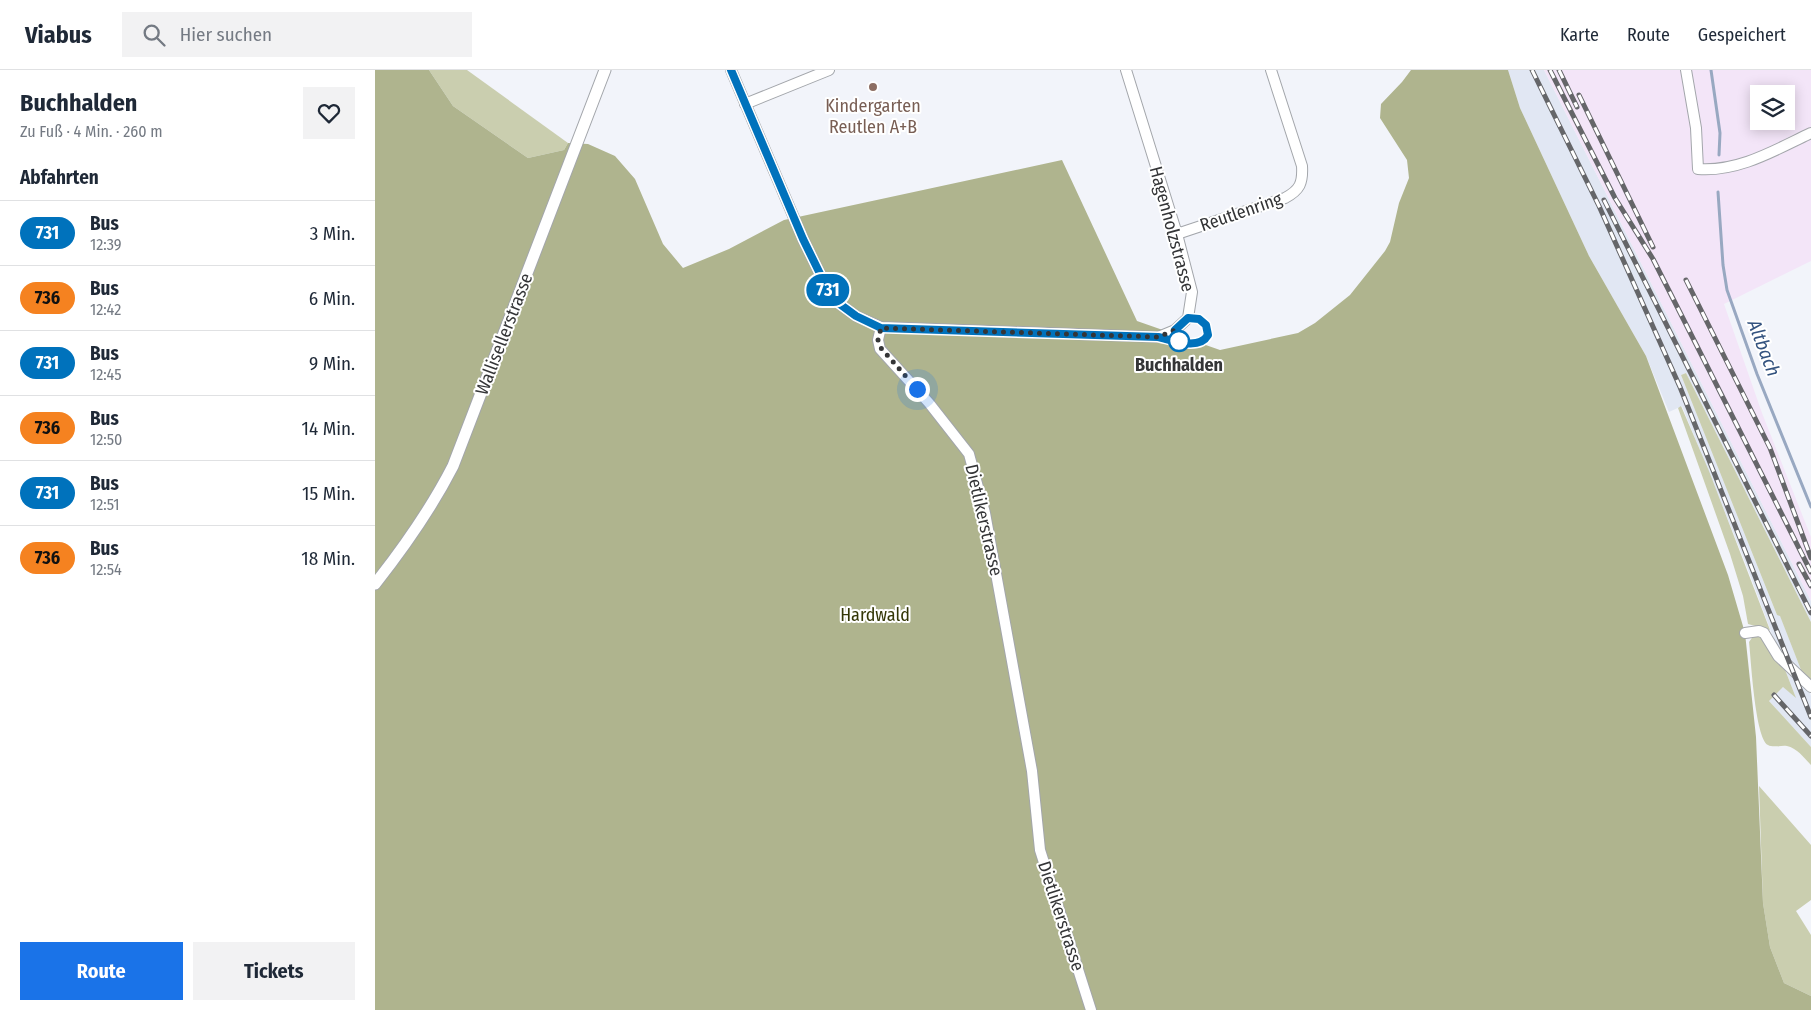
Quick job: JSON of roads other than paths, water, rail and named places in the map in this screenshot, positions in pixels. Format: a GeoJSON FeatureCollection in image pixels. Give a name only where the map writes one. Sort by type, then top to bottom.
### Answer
{"type":"FeatureCollection","features":[{"type":"Feature","properties":{"kind":"street","name":"Wallisellerstrasse"},"geometry":{"type":"LineString","coordinates":[[375,584],[408,542],[433,505],[453,466],[605,70]]}},
{"type":"Feature","properties":{"kind":"street"},"geometry":{"type":"LineString","coordinates":[[731,70],[826,286],[837,302],[856,316],[881,328]]}},
{"type":"Feature","properties":{"kind":"street"},"geometry":{"type":"LineString","coordinates":[[745,104],[829,70]]}},
{"type":"Feature","properties":{"kind":"street","name":"Hagenholzstrasse"},"geometry":{"type":"LineString","coordinates":[[881,328],[1158,337],[1175,330],[1188,318],[1191,292],[1177,234],[1126,70]]}},
{"type":"Feature","properties":{"kind":"street","name":"Reutlenring"},"geometry":{"type":"LineString","coordinates":[[1177,234],[1285,198],[1297,191],[1303,182],[1303,166],[1271,70]]}},
{"type":"Feature","properties":{"kind":"street"},"geometry":{"type":"LineString","coordinates":[[1686,70],[1696,128],[1698,169],[1720,170],[1740,165],[1811,133]]}},
{"type":"Feature","properties":{"kind":"street","name":"Dietlikerstrasse"},"geometry":{"type":"LineString","coordinates":[[881,328],[878,340],[881,348],[929,403],[969,454],[985,512],[1032,771],[1040,850],[1091,1010]]}},
{"type":"Feature","properties":{"kind":"street"},"geometry":{"type":"LineString","coordinates":[[1745,633],[1759,631],[1764,633],[1778,656],[1811,687]]}},
{"type":"Feature","properties":{"kind":"waterway","name":"Altbach"},"geometry":{"type":"LineString","coordinates":[[1711,70],[1720,133],[1719,155]]}},
{"type":"Feature","properties":{"kind":"waterway","name":"Altbach"},"geometry":{"type":"LineString","coordinates":[[1718,192],[1723,265],[1727,290],[1757,374],[1811,507]]}},
{"type":"Feature","properties":{"kind":"railway"},"geometry":{"type":"LineString","coordinates":[[1532,70],[1599,206],[1680,387],[1811,717]]}},
{"type":"Feature","properties":{"kind":"railway"},"geometry":{"type":"LineString","coordinates":[[1550,70],[1615,198],[1653,259],[1811,572]]}},
{"type":"Feature","properties":{"kind":"railway"},"geometry":{"type":"LineString","coordinates":[[1559,70],[1577,107]]}},
{"type":"Feature","properties":{"kind":"railway"},"geometry":{"type":"LineString","coordinates":[[1579,95],[1653,247]]}},
{"type":"Feature","properties":{"kind":"railway"},"geometry":{"type":"LineString","coordinates":[[1604,200],[1811,613]]}},
{"type":"Feature","properties":{"kind":"railway"},"geometry":{"type":"LineString","coordinates":[[1686,280],[1770,448],[1811,558]]}},
{"type":"Feature","properties":{"kind":"railway"},"geometry":{"type":"LineString","coordinates":[[1799,564],[1811,586]]}},
{"type":"Feature","properties":{"kind":"railway"},"geometry":{"type":"LineString","coordinates":[[1774,695],[1811,736]]}},
{"type":"Feature","properties":{"kind":"place","name":"Kindergarten Reutlen A+B"},"geometry":{"type":"Point","coordinates":[873,87]}},
{"type":"Feature","properties":{"kind":"place","name":"Buchhalden"},"geometry":{"type":"Point","coordinates":[1179,341]}},
{"type":"Feature","properties":{"kind":"park label","name":"Hardwald"},"geometry":{"type":"Point","coordinates":[875,615]}}]}
